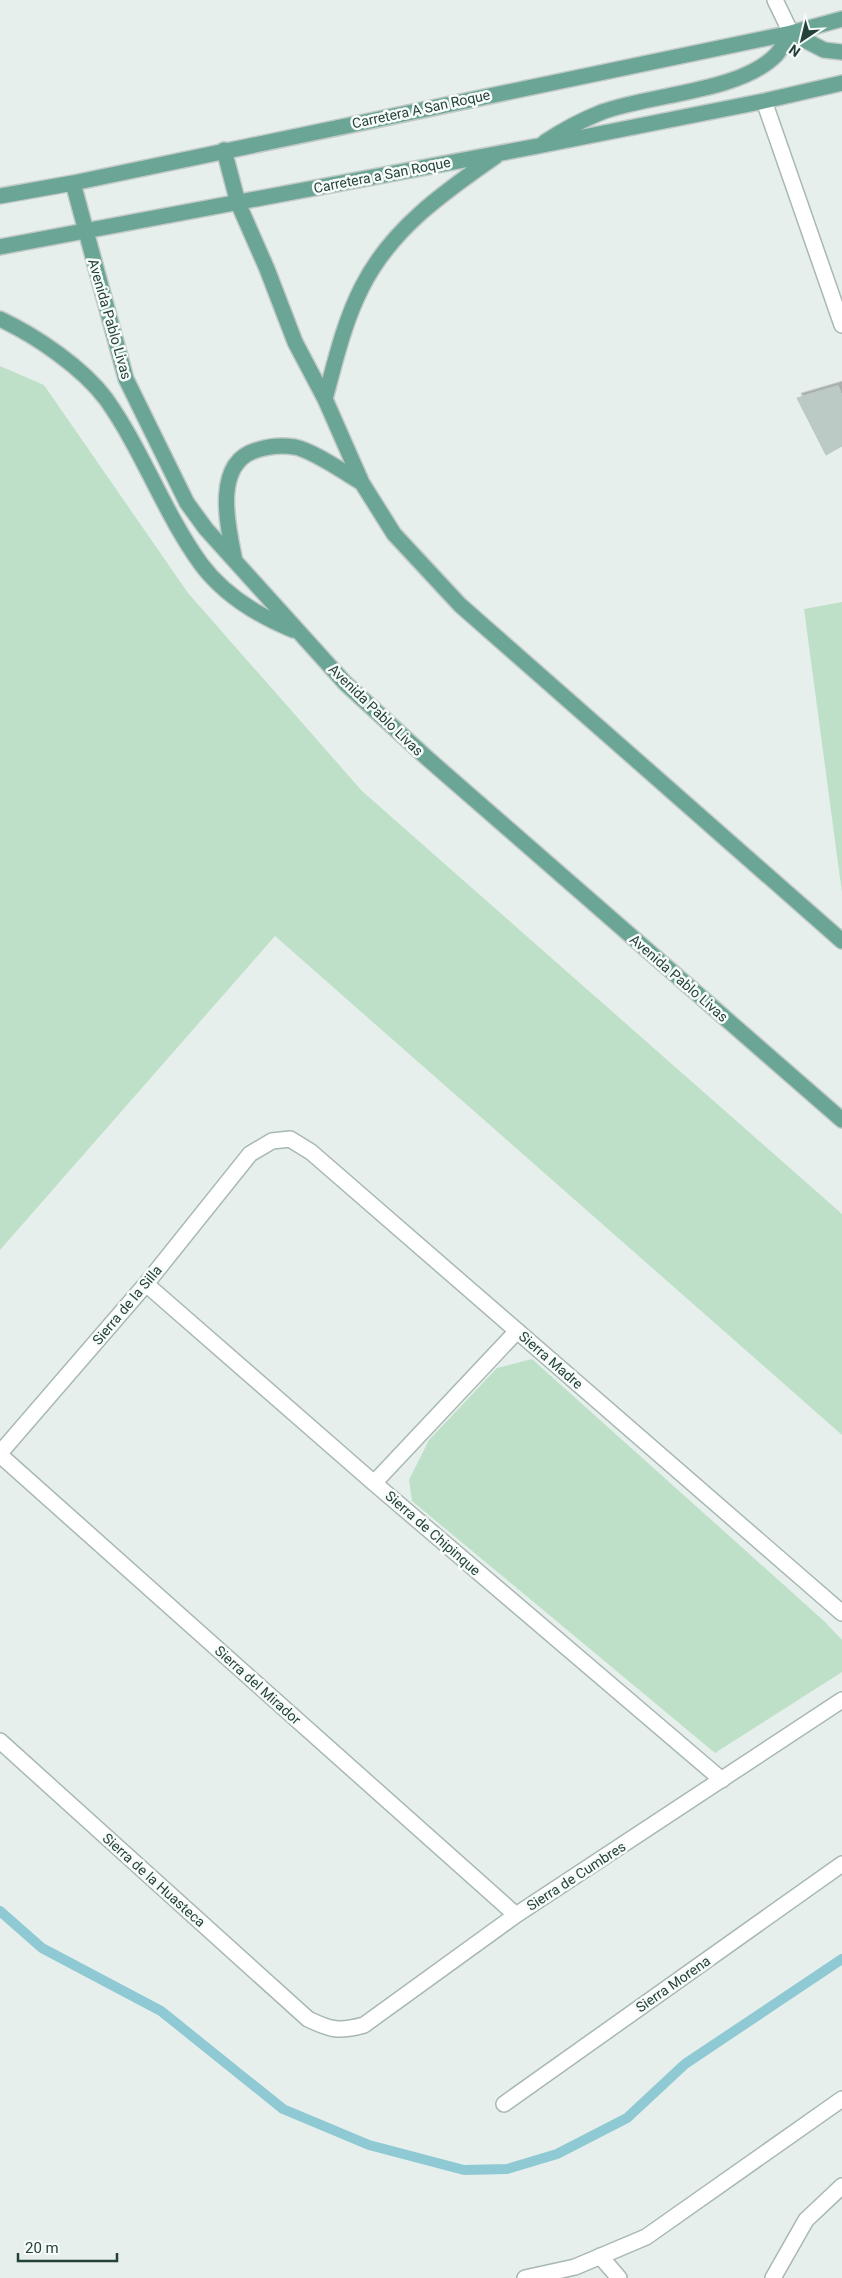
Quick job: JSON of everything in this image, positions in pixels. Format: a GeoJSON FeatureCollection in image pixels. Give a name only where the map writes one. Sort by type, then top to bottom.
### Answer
{"type":"FeatureCollection","features":[{"type":"Feature","properties":{"kind":"main road","name":"Carretera A San Roque"},"geometry":{"type":"LineString","coordinates":[[0,196],[73,183],[791,33],[842,20]]}},
{"type":"Feature","properties":{"kind":"main road"},"geometry":{"type":"LineString","coordinates":[[538,146],[562,130],[603,112],[724,82],[747,73],[776,55],[791,33],[824,50],[842,52]]}},
{"type":"Feature","properties":{"kind":"main road"},"geometry":{"type":"LineString","coordinates":[[764,101],[842,83]]}},
{"type":"Feature","properties":{"kind":"main road","name":"Carretera a San Roque"},"geometry":{"type":"LineString","coordinates":[[0,247],[502,151],[538,146],[764,101]]}},
{"type":"Feature","properties":{"kind":"main road"},"geometry":{"type":"LineString","coordinates":[[224,150],[238,203],[267,269],[295,342],[325,399],[362,483],[394,534],[460,604],[842,941]]}},
{"type":"Feature","properties":{"kind":"main road"},"geometry":{"type":"LineString","coordinates":[[325,399],[346,327],[362,288],[380,256],[404,227],[446,190],[502,151]]}},
{"type":"Feature","properties":{"kind":"main road","name":"Avenida Pablo Livas"},"geometry":{"type":"LineString","coordinates":[[73,183],[126,380],[187,503],[206,530],[346,684],[427,758],[842,1120]]}},
{"type":"Feature","properties":{"kind":"main road"},"geometry":{"type":"LineString","coordinates":[[0,319],[30,335],[63,359],[88,380],[105,398],[122,425],[177,527],[202,566],[227,591],[265,618],[299,633]]}},
{"type":"Feature","properties":{"kind":"main road"},"geometry":{"type":"LineString","coordinates":[[235,563],[227,521],[226,501],[229,481],[236,465],[248,452],[265,447],[296,447],[362,483]]}},
{"type":"Feature","properties":{"kind":"street"},"geometry":{"type":"LineString","coordinates":[[775,0],[791,33]]}},
{"type":"Feature","properties":{"kind":"street"},"geometry":{"type":"LineString","coordinates":[[764,101],[842,325]]}},
{"type":"Feature","properties":{"kind":"street","name":"Sierra Madre"},"geometry":{"type":"LineString","coordinates":[[250,1154],[272,1141],[290,1138],[311,1152],[842,1613]]}},
{"type":"Feature","properties":{"kind":"street","name":"Sierra de la Silla"},"geometry":{"type":"LineString","coordinates":[[0,1454],[146,1284],[250,1154]]}},
{"type":"Feature","properties":{"kind":"street","name":"Sierra de Chipinque"},"geometry":{"type":"LineString","coordinates":[[146,1284],[374,1483],[722,1780]]}},
{"type":"Feature","properties":{"kind":"street"},"geometry":{"type":"LineString","coordinates":[[374,1483],[517,1331]]}},
{"type":"Feature","properties":{"kind":"street","name":"Sierra del Mirador"},"geometry":{"type":"LineString","coordinates":[[0,1454],[516,1915]]}},
{"type":"Feature","properties":{"kind":"street","name":"Sierra de Cumbres"},"geometry":{"type":"LineString","coordinates":[[308,2019],[330,2030],[346,2030],[364,2025],[516,1915],[842,1700]]}},
{"type":"Feature","properties":{"kind":"street","name":"Sierra de la Huasteca"},"geometry":{"type":"LineString","coordinates":[[0,1742],[308,2019]]}},
{"type":"Feature","properties":{"kind":"street","name":"Sierra Morena"},"geometry":{"type":"LineString","coordinates":[[504,2104],[842,1864]]}},
{"type":"Feature","properties":{"kind":"street"},"geometry":{"type":"LineString","coordinates":[[525,2278],[575,2267],[646,2237],[842,2099]]}},
{"type":"Feature","properties":{"kind":"street"},"geometry":{"type":"LineString","coordinates":[[772,2278],[806,2220],[842,2186]]}},
{"type":"Feature","properties":{"kind":"street"},"geometry":{"type":"LineString","coordinates":[[600,2256],[620,2278]]}},
{"type":"Feature","properties":{"kind":"green space"},"geometry":{"type":"Polygon","coordinates":[[[0,366],[44,385],[188,593],[362,791],[842,1214],[842,1435],[275,936],[0,1250],[0,366]]]}},
{"type":"Feature","properties":{"kind":"green space"},"geometry":{"type":"Polygon","coordinates":[[[842,602],[842,893],[804,609],[842,602]]]}},
{"type":"Feature","properties":{"kind":"green space"},"geometry":{"type":"Polygon","coordinates":[[[532,1359],[824,1621],[842,1640],[842,1672],[715,1753],[412,1501],[409,1480],[429,1440],[497,1368],[532,1359]]]}},
{"type":"Feature","properties":{"kind":"building"},"geometry":{"type":"Polygon","coordinates":[[[838,386],[842,397],[842,446],[826,455],[797,398],[838,386]]]}},
{"type":"Feature","properties":{"kind":"waterway"},"geometry":{"type":"LineString","coordinates":[[0,1911],[42,1948],[161,2011],[283,2109],[369,2145],[464,2170],[507,2169],[557,2154],[627,2118],[685,2064],[842,1959]]}}]}
